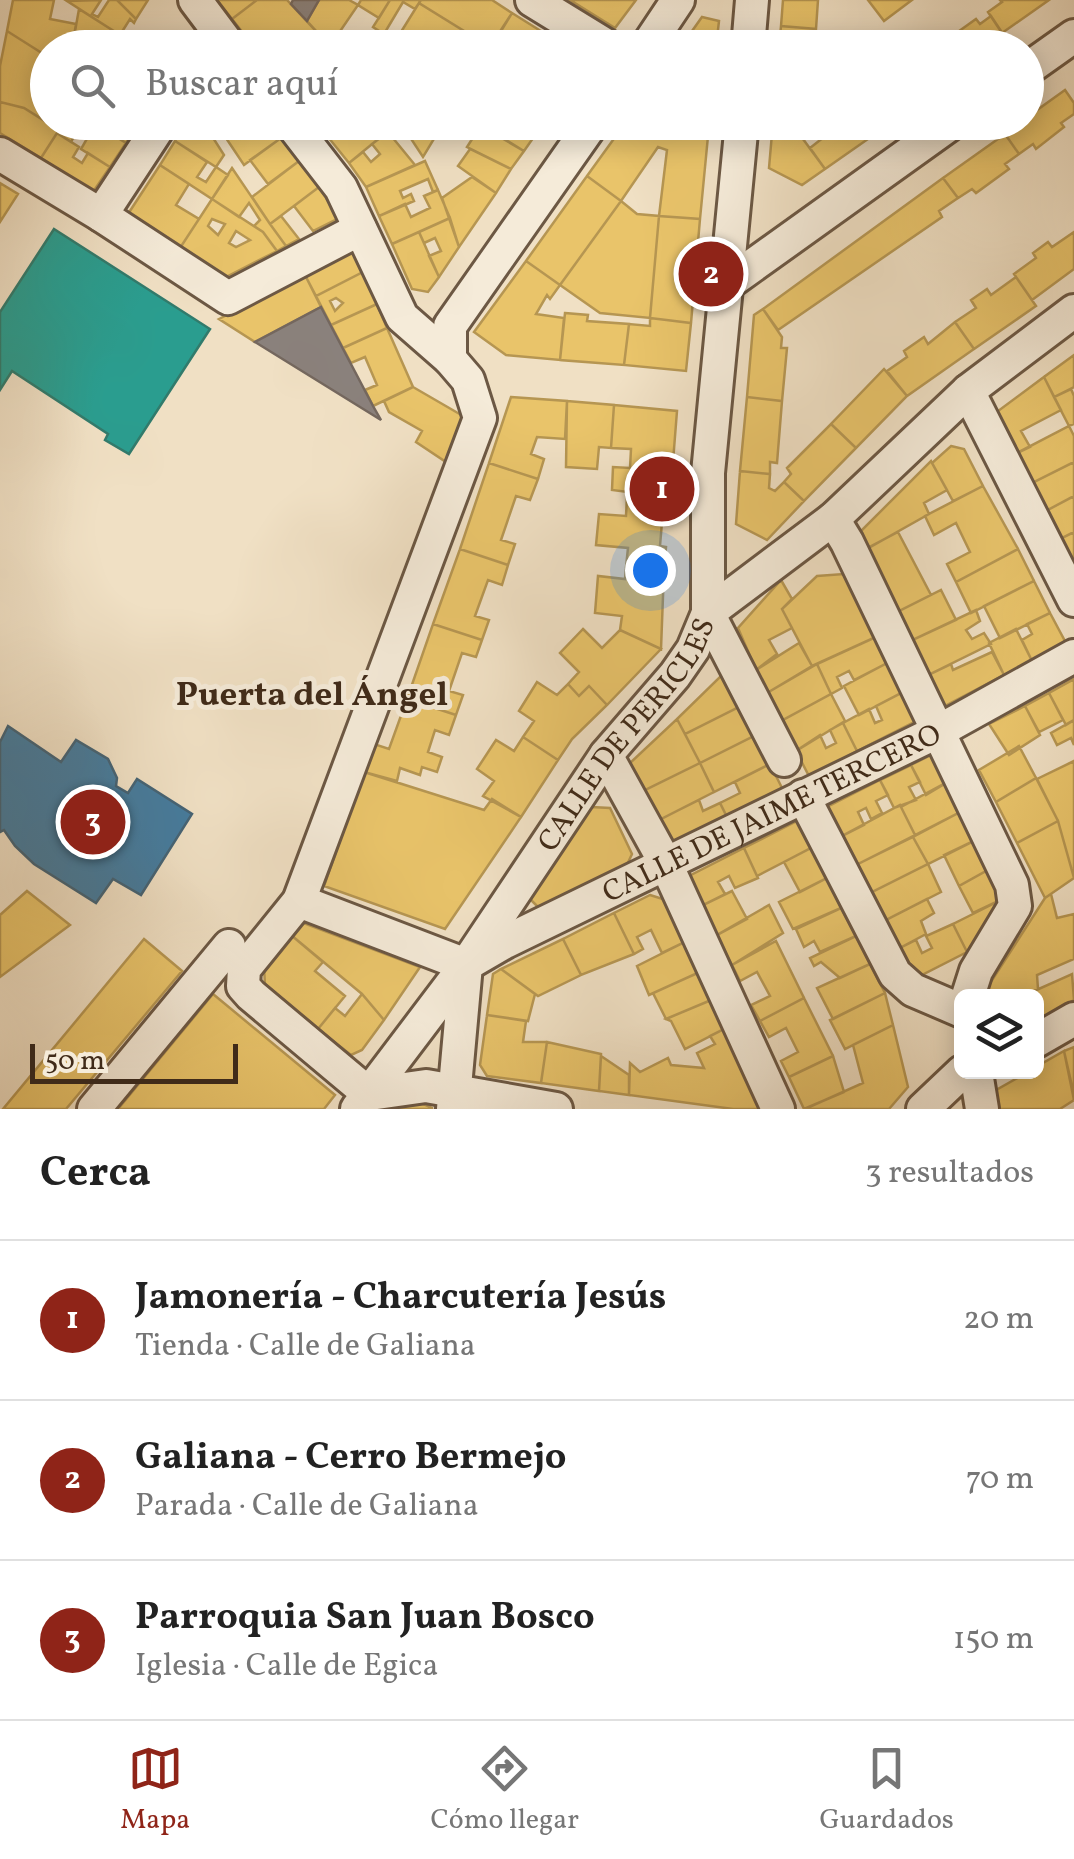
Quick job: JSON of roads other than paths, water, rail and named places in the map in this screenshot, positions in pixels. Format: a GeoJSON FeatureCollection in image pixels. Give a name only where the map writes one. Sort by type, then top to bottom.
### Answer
{"type":"FeatureCollection","features":[{"type":"Feature","properties":{"kind":"street"},"geometry":{"type":"LineString","coordinates":[[195,0],[218,30]]}},
{"type":"Feature","properties":{"kind":"street"},"geometry":{"type":"LineString","coordinates":[[532,0],[581,30]]}},
{"type":"Feature","properties":{"kind":"street"},"geometry":{"type":"LineString","coordinates":[[658,30],[678,0]]}},
{"type":"Feature","properties":{"kind":"street"},"geometry":{"type":"LineString","coordinates":[[750,30],[752,0]]}},
{"type":"Feature","properties":{"kind":"street"},"geometry":{"type":"LineString","coordinates":[[1044,57],[1074,36]]}},
{"type":"Feature","properties":{"kind":"street"},"geometry":{"type":"LineString","coordinates":[[101,214],[150,140]]}},
{"type":"Feature","properties":{"kind":"street"},"geometry":{"type":"LineString","coordinates":[[304,140],[341,188],[402,317],[468,380],[480,418],[299,901],[244,970],[243,986],[363,1102],[426,1086],[454,1101],[556,1109]]}},
{"type":"Feature","properties":{"kind":"street"},"geometry":{"type":"LineString","coordinates":[[450,359],[448,334],[452,320],[581,140]]}},
{"type":"Feature","properties":{"kind":"street"},"geometry":{"type":"LineString","coordinates":[[740,140],[708,472],[708,613],[784,760]]}},
{"type":"Feature","properties":{"kind":"street"},"geometry":{"type":"LineString","coordinates":[[727,284],[928,140]]}},
{"type":"Feature","properties":{"kind":"street"},"geometry":{"type":"LineString","coordinates":[[0,154],[101,214],[228,298],[360,229]]}},
{"type":"Feature","properties":{"kind":"street","name":"CALLE DE PERICLES"},"geometry":{"type":"LineString","coordinates":[[363,1102],[466,965],[606,756],[675,675],[693,649],[708,613],[832,518],[968,391],[1074,311]]}},
{"type":"Feature","properties":{"kind":"street"},"geometry":{"type":"LineString","coordinates":[[968,391],[1074,600]]}},
{"type":"Feature","properties":{"kind":"street"},"geometry":{"type":"LineString","coordinates":[[832,518],[1012,885],[1015,906],[976,971],[970,989]]}},
{"type":"Feature","properties":{"kind":"street","name":"CALLE DE JAIME TERCERO"},"geometry":{"type":"LineString","coordinates":[[466,965],[505,942],[939,731],[1074,656]]}},
{"type":"Feature","properties":{"kind":"street"},"geometry":{"type":"LineString","coordinates":[[606,756],[666,864],[778,1109]]}},
{"type":"Feature","properties":{"kind":"street"},"geometry":{"type":"LineString","coordinates":[[803,796],[895,974],[913,990],[954,1007]]}},
{"type":"Feature","properties":{"kind":"street"},"geometry":{"type":"LineString","coordinates":[[299,901],[466,965],[454,1101]]}},
{"type":"Feature","properties":{"kind":"street"},"geometry":{"type":"LineString","coordinates":[[94,1109],[229,946]]}},
{"type":"Feature","properties":{"kind":"street"},"geometry":{"type":"LineString","coordinates":[[1044,1037],[1074,1020]]}},
{"type":"Feature","properties":{"kind":"street"},"geometry":{"type":"LineString","coordinates":[[922,1109],[954,1079]]}},
{"type":"Feature","properties":{"kind":"street"},"geometry":{"type":"LineString","coordinates":[[977,1079],[982,1109]]}},
{"type":"Feature","properties":{"kind":"place","name":"Galiana - Cerro Bermejo"},"geometry":{"type":"Point","coordinates":[711,274]}},
{"type":"Feature","properties":{"kind":"place","name":"Jamonería - Charcutería Jesús"},"geometry":{"type":"Point","coordinates":[662,489]}},
{"type":"Feature","properties":{"kind":"place","name":"Parroquia San Juan Bosco"},"geometry":{"type":"Point","coordinates":[93,822]}},
{"type":"Feature","properties":{"kind":"district","name":"Puerta del Ángel"},"geometry":{"type":"Point","coordinates":[312,693]}}]}
